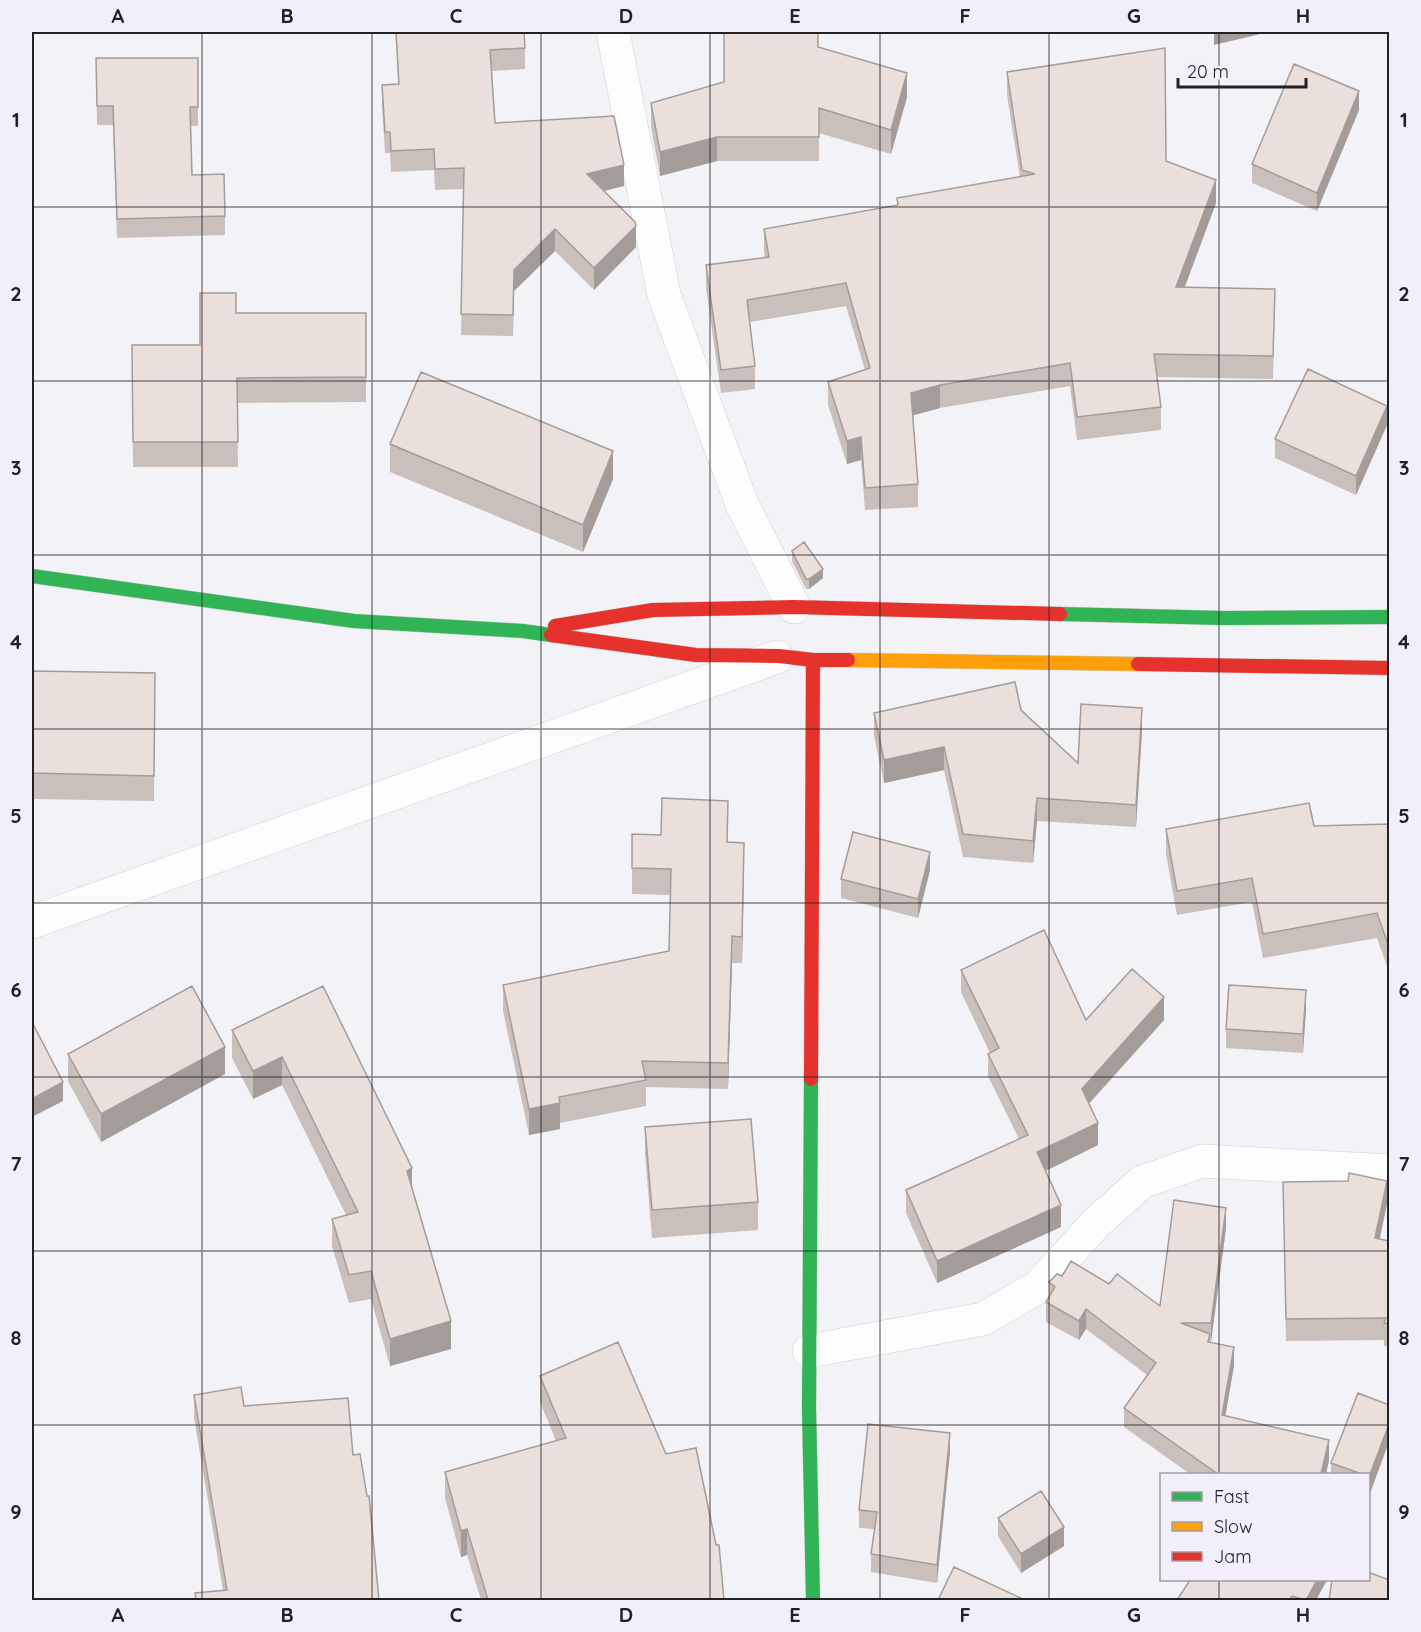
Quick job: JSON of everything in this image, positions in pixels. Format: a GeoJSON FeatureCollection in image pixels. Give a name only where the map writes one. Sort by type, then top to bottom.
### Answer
{"type":"FeatureCollection","features":[{"type":"Feature","properties":{"kind":"main road"},"geometry":{"type":"LineString","coordinates":[[32,576],[354,621],[523,631],[696,655],[813,660],[1389,668]]}},
{"type":"Feature","properties":{"kind":"main road"},"geometry":{"type":"LineString","coordinates":[[523,631],[653,610],[794,607],[1224,618],[1389,617]]}},
{"type":"Feature","properties":{"kind":"main road"},"geometry":{"type":"LineString","coordinates":[[813,660],[809,1351],[813,1600]]}},
{"type":"Feature","properties":{"kind":"street"},"geometry":{"type":"LineString","coordinates":[[613,32],[664,295],[742,504],[794,607]]}},
{"type":"Feature","properties":{"kind":"street"},"geometry":{"type":"LineString","coordinates":[[32,922],[778,657]]}},
{"type":"Feature","properties":{"kind":"street"},"geometry":{"type":"LineString","coordinates":[[809,1351],[983,1319],[1038,1287],[1096,1223],[1142,1182],[1202,1161],[1389,1171]]}},
{"type":"Feature","properties":{"kind":"building"},"geometry":{"type":"Polygon","coordinates":[[[396,32],[524,32],[525,48],[490,50],[495,123],[614,116],[624,165],[587,174],[635,222],[636,226],[594,268],[555,229],[514,270],[513,315],[461,314],[464,168],[435,169],[434,149],[391,151],[390,132],[385,132],[382,85],[399,84],[396,32]]]}},
{"type":"Feature","properties":{"kind":"building"},"geometry":{"type":"Polygon","coordinates":[[[724,32],[818,32],[818,47],[907,73],[891,130],[819,108],[819,137],[717,137],[660,152],[651,103],[724,82],[724,32]]]}},
{"type":"Feature","properties":{"kind":"building"},"geometry":{"type":"Polygon","coordinates":[[[1165,48],[1166,161],[1216,180],[1176,287],[1275,289],[1273,356],[1154,354],[1161,407],[1077,417],[1070,363],[940,385],[911,393],[918,484],[865,488],[861,437],[847,441],[828,382],[870,368],[846,283],[747,300],[755,366],[721,370],[706,265],[769,257],[764,229],[898,205],[897,198],[1035,174],[1022,170],[1007,72],[1165,48]]]}},
{"type":"Feature","properties":{"kind":"building"},"geometry":{"type":"Polygon","coordinates":[[[96,58],[198,58],[198,107],[190,107],[192,175],[224,174],[225,216],[117,219],[113,106],[97,106],[96,58]]]}},
{"type":"Feature","properties":{"kind":"building"},"geometry":{"type":"Polygon","coordinates":[[[1294,64],[1359,91],[1317,193],[1252,164],[1294,64]]]}},
{"type":"Feature","properties":{"kind":"building"},"geometry":{"type":"Polygon","coordinates":[[[200,293],[236,293],[236,313],[366,313],[366,377],[237,378],[238,442],[133,442],[132,345],[200,345],[200,293]]]}},
{"type":"Feature","properties":{"kind":"building"},"geometry":{"type":"Polygon","coordinates":[[[1308,369],[1387,406],[1356,476],[1275,439],[1308,369]]]}},
{"type":"Feature","properties":{"kind":"building"},"geometry":{"type":"Polygon","coordinates":[[[421,372],[613,451],[583,525],[390,444],[421,372]]]}},
{"type":"Feature","properties":{"kind":"building"},"geometry":{"type":"Polygon","coordinates":[[[804,542],[823,569],[809,579],[806,579],[792,551],[804,542]]]}},
{"type":"Feature","properties":{"kind":"building"},"geometry":{"type":"Polygon","coordinates":[[[32,671],[155,673],[154,776],[32,773],[32,671]]]}},
{"type":"Feature","properties":{"kind":"building"},"geometry":{"type":"Polygon","coordinates":[[[1015,682],[1021,710],[1078,763],[1081,704],[1142,708],[1136,805],[1037,798],[1033,841],[963,834],[944,747],[884,760],[874,713],[1015,682]]]}},
{"type":"Feature","properties":{"kind":"building"},"geometry":{"type":"Polygon","coordinates":[[[662,798],[728,801],[727,842],[744,843],[742,937],[732,936],[728,1063],[642,1061],[646,1080],[559,1097],[560,1103],[529,1109],[503,985],[669,951],[671,869],[632,868],[632,834],[661,835],[662,798]]]}},
{"type":"Feature","properties":{"kind":"building"},"geometry":{"type":"Polygon","coordinates":[[[1309,803],[1314,826],[1389,824],[1389,947],[1377,913],[1263,934],[1252,878],[1177,891],[1166,829],[1309,803]]]}},
{"type":"Feature","properties":{"kind":"building"},"geometry":{"type":"Polygon","coordinates":[[[853,832],[930,852],[918,899],[841,879],[853,832]]]}},
{"type":"Feature","properties":{"kind":"building"},"geometry":{"type":"Polygon","coordinates":[[[1044,930],[1086,1020],[1132,969],[1164,997],[1082,1089],[1098,1123],[1037,1152],[1061,1205],[937,1261],[906,1190],[1028,1135],[988,1054],[999,1048],[961,970],[1044,930]]]}},
{"type":"Feature","properties":{"kind":"building"},"geometry":{"type":"Polygon","coordinates":[[[1229,985],[1306,990],[1303,1034],[1226,1029],[1229,985]]]}},
{"type":"Feature","properties":{"kind":"building"},"geometry":{"type":"Polygon","coordinates":[[[192,986],[225,1047],[101,1114],[68,1054],[192,986]]]}},
{"type":"Feature","properties":{"kind":"building"},"geometry":{"type":"Polygon","coordinates":[[[323,986],[412,1168],[407,1171],[451,1321],[390,1339],[371,1271],[349,1275],[332,1219],[358,1212],[282,1057],[253,1071],[232,1030],[323,986]]]}},
{"type":"Feature","properties":{"kind":"building"},"geometry":{"type":"Polygon","coordinates":[[[32,1025],[63,1082],[32,1099],[32,1025]]]}},
{"type":"Feature","properties":{"kind":"building"},"geometry":{"type":"Polygon","coordinates":[[[751,1119],[758,1202],[652,1210],[645,1127],[751,1119]]]}},
{"type":"Feature","properties":{"kind":"building"},"geometry":{"type":"Polygon","coordinates":[[[1349,1173],[1387,1181],[1375,1238],[1389,1241],[1389,1324],[1384,1323],[1386,1318],[1286,1319],[1283,1182],[1348,1181],[1349,1173]]]}},
{"type":"Feature","properties":{"kind":"building"},"geometry":{"type":"Polygon","coordinates":[[[1174,1200],[1226,1208],[1211,1323],[1181,1323],[1210,1334],[1208,1342],[1234,1347],[1222,1415],[1329,1440],[1321,1473],[1217,1473],[1124,1408],[1156,1363],[1086,1309],[1079,1321],[1046,1302],[1055,1287],[1049,1282],[1057,1274],[1062,1276],[1071,1261],[1109,1284],[1117,1274],[1160,1306],[1174,1200]]]}},
{"type":"Feature","properties":{"kind":"building"},"geometry":{"type":"Polygon","coordinates":[[[618,1342],[666,1454],[696,1448],[716,1545],[719,1545],[724,1600],[488,1600],[467,1529],[461,1531],[445,1472],[566,1438],[540,1376],[618,1342]]]}},
{"type":"Feature","properties":{"kind":"building"},"geometry":{"type":"Polygon","coordinates":[[[241,1387],[244,1406],[348,1398],[353,1455],[360,1454],[367,1496],[369,1496],[379,1600],[196,1600],[195,1593],[227,1590],[194,1395],[241,1387]]]}},
{"type":"Feature","properties":{"kind":"building"},"geometry":{"type":"Polygon","coordinates":[[[1358,1393],[1389,1405],[1389,1424],[1370,1474],[1331,1463],[1358,1393]]]}},
{"type":"Feature","properties":{"kind":"building"},"geometry":{"type":"Polygon","coordinates":[[[868,1424],[950,1433],[937,1565],[871,1554],[877,1512],[859,1510],[868,1424]]]}},
{"type":"Feature","properties":{"kind":"building"},"geometry":{"type":"Polygon","coordinates":[[[1041,1491],[1064,1527],[1021,1554],[998,1518],[1041,1491]]]}},
{"type":"Feature","properties":{"kind":"building"},"geometry":{"type":"Polygon","coordinates":[[[954,1567],[1025,1600],[938,1600],[954,1567]]]}},
{"type":"Feature","properties":{"kind":"building"},"geometry":{"type":"Polygon","coordinates":[[[1370,1573],[1389,1580],[1389,1600],[1329,1600],[1332,1581],[1370,1581],[1370,1573]]]}},
{"type":"Feature","properties":{"kind":"building"},"geometry":{"type":"Polygon","coordinates":[[[1189,1581],[1316,1581],[1306,1600],[1292,1596],[1289,1600],[1177,1600],[1189,1581]]]}},
{"type":"Feature","properties":{"kind":"traffic: fast"},"geometry":{"type":"LineString","coordinates":[[32,576],[354,621],[523,631],[551,635]]}},
{"type":"Feature","properties":{"kind":"traffic: fast"},"geometry":{"type":"LineString","coordinates":[[1060,614],[1224,618],[1390,617]]}},
{"type":"Feature","properties":{"kind":"traffic: fast"},"geometry":{"type":"LineString","coordinates":[[811,1079],[809,1408],[813,1600]]}},
{"type":"Feature","properties":{"kind":"traffic: slow"},"geometry":{"type":"LineString","coordinates":[[848,660],[1138,664]]}},
{"type":"Feature","properties":{"kind":"traffic: jam"},"geometry":{"type":"LineString","coordinates":[[555,626],[653,610],[794,607],[1060,614]]}},
{"type":"Feature","properties":{"kind":"traffic: jam"},"geometry":{"type":"LineString","coordinates":[[551,635],[696,655],[848,660]]}},
{"type":"Feature","properties":{"kind":"traffic: jam"},"geometry":{"type":"LineString","coordinates":[[811,1079],[813,660]]}},
{"type":"Feature","properties":{"kind":"traffic: jam"},"geometry":{"type":"LineString","coordinates":[[1138,664],[1390,668]]}}]}
